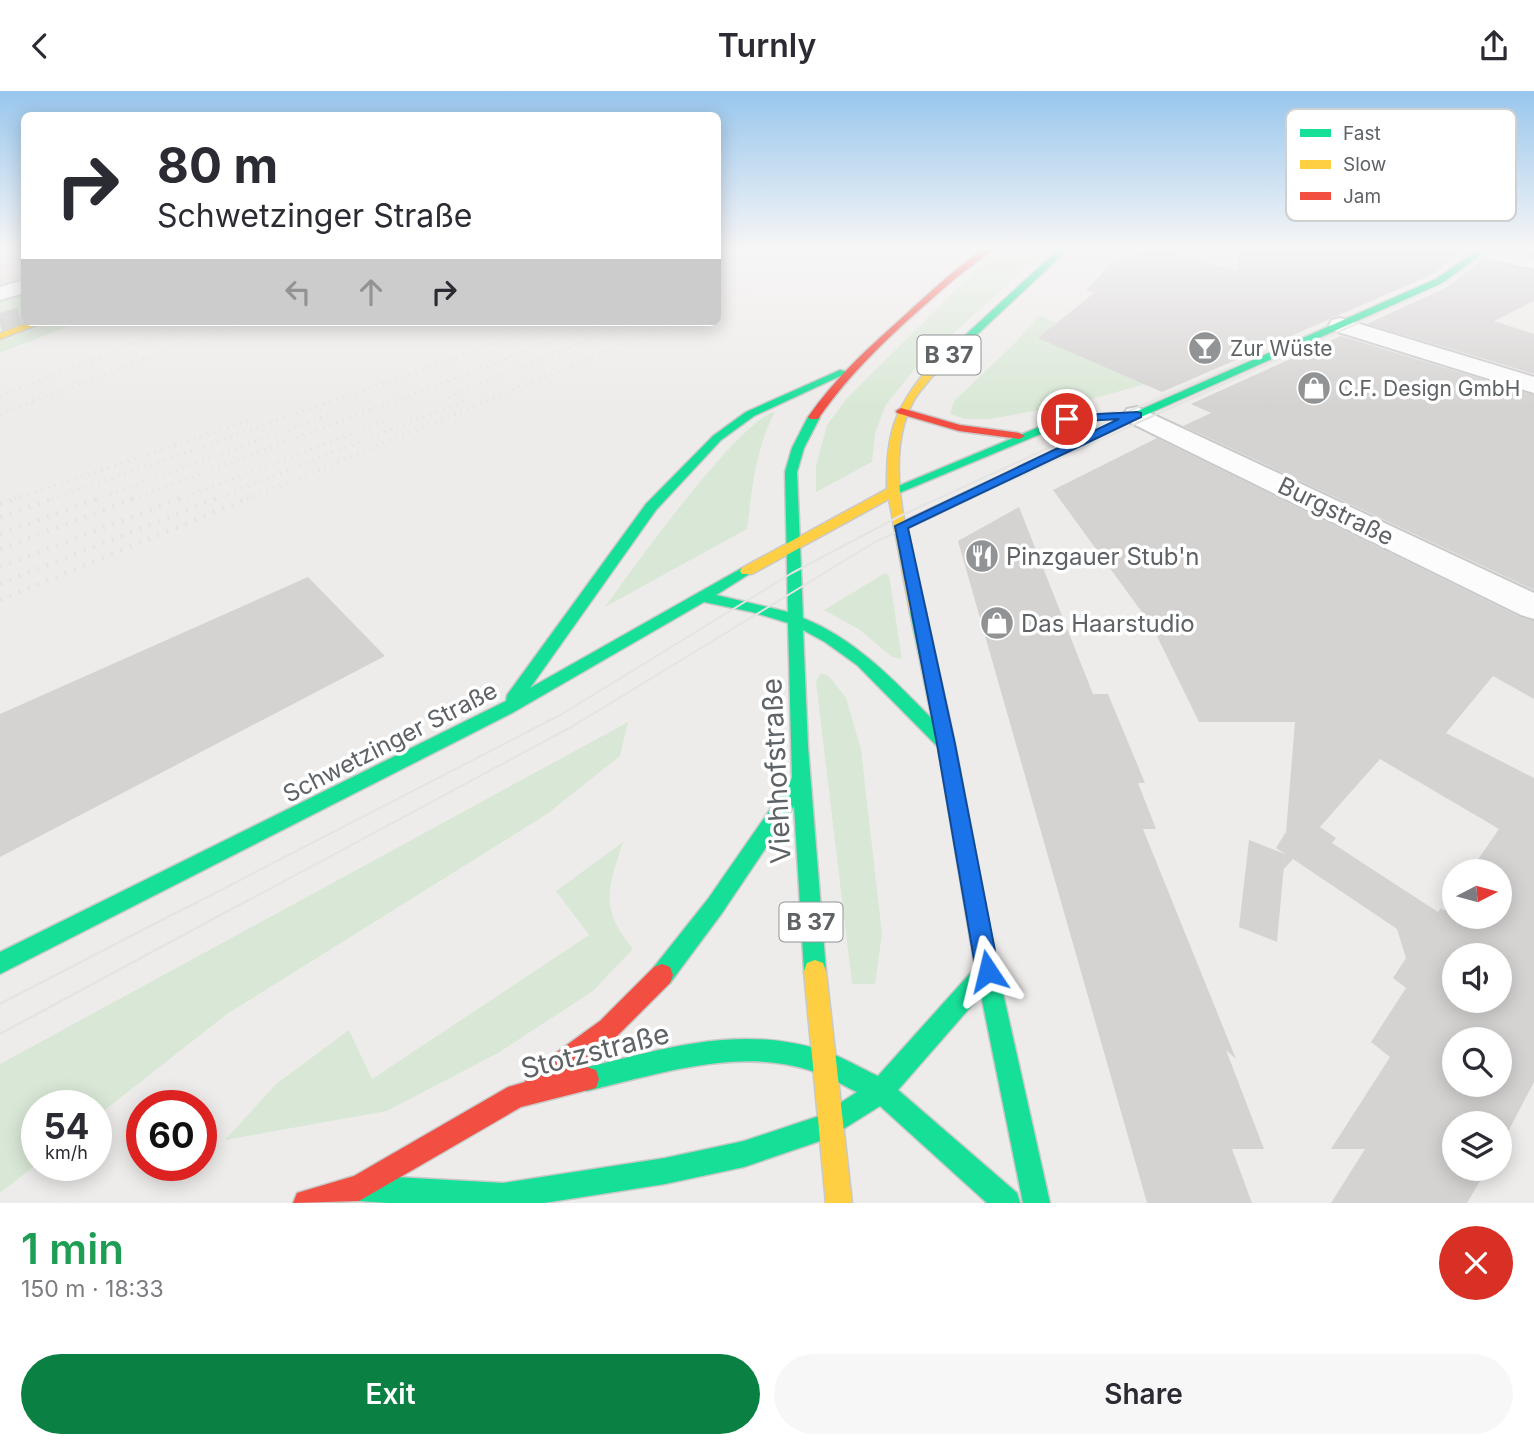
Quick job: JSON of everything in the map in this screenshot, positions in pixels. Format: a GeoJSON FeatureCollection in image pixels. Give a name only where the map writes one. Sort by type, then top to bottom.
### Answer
{"type":"FeatureCollection","features":[{"type":"Feature","properties":{"kind":"main road","name":"B 37"},"geometry":{"type":"LineString","coordinates":[[792,545],[791,472],[796,452],[818,410],[854,367],[925,302]]}},
{"type":"Feature","properties":{"kind":"main road","name":"B 37"},"geometry":{"type":"LineString","coordinates":[[1007,302],[922,380],[901,411],[894,435],[891,461],[901,526],[1036,1203]]}},
{"type":"Feature","properties":{"kind":"main road"},"geometry":{"type":"LineString","coordinates":[[901,526],[1137,415],[1392,302]]}},
{"type":"Feature","properties":{"kind":"main road"},"geometry":{"type":"LineString","coordinates":[[0,336],[29,326]]}},
{"type":"Feature","properties":{"kind":"main road"},"geometry":{"type":"LineString","coordinates":[[506,709],[652,507],[717,438],[750,414],[854,367]]}},
{"type":"Feature","properties":{"kind":"main road"},"geometry":{"type":"LineString","coordinates":[[901,411],[937,426],[974,433],[1024,436]]}},
{"type":"Feature","properties":{"kind":"main road"},"geometry":{"type":"LineString","coordinates":[[895,491],[1067,419],[1137,415]]}},
{"type":"Feature","properties":{"kind":"main road","name":"Schwetzinger Straße"},"geometry":{"type":"LineString","coordinates":[[0,963],[506,709],[792,545],[895,491]]}},
{"type":"Feature","properties":{"kind":"main road","name":"Viehhofstraße"},"geometry":{"type":"LineString","coordinates":[[792,545],[800,781],[829,1125],[839,1203]]}},
{"type":"Feature","properties":{"kind":"main road"},"geometry":{"type":"LineString","coordinates":[[704,597],[753,606],[794,619],[850,650],[946,744]]}},
{"type":"Feature","properties":{"kind":"main road"},"geometry":{"type":"LineString","coordinates":[[517,1096],[618,1021],[651,986],[683,948],[800,781]]}},
{"type":"Feature","properties":{"kind":"main road","name":"Stotzstraße"},"geometry":{"type":"LineString","coordinates":[[359,1188],[510,1199],[744,1154],[829,1125],[881,1091],[988,971]]}},
{"type":"Feature","properties":{"kind":"main road","name":"Stotzstraße"},"geometry":{"type":"LineString","coordinates":[[307,1203],[359,1188],[517,1096],[694,1054],[721,1051],[781,1053],[824,1063],[881,1091],[1007,1203]]}},
{"type":"Feature","properties":{"kind":"street"},"geometry":{"type":"LineString","coordinates":[[1340,325],[1534,385]]}},
{"type":"Feature","properties":{"kind":"street","name":"Burgstraße"},"geometry":{"type":"LineString","coordinates":[[1137,415],[1534,607]]}},
{"type":"Feature","properties":{"kind":"green space"},"geometry":{"type":"Polygon","coordinates":[[[0,302],[21,302],[21,323],[0,331],[0,302]]]}},
{"type":"Feature","properties":{"kind":"green space"},"geometry":{"type":"Polygon","coordinates":[[[944,302],[988,302],[916,367],[885,406],[875,434],[872,462],[816,492],[816,466],[827,425],[848,397],[944,302]]]}},
{"type":"Feature","properties":{"kind":"green space"},"geometry":{"type":"Polygon","coordinates":[[[1039,315],[1057,323],[1145,384],[1074,404],[989,419],[965,419],[950,414],[954,401],[1017,341],[1039,315]]]}},
{"type":"Feature","properties":{"kind":"green space"},"geometry":{"type":"Polygon","coordinates":[[[43,326],[70,326],[0,353],[0,341],[43,326]]]}},
{"type":"Feature","properties":{"kind":"green space"},"geometry":{"type":"Polygon","coordinates":[[[775,412],[759,454],[747,529],[605,607],[712,467],[737,440],[759,421],[775,412]]]}},
{"type":"Feature","properties":{"kind":"green space"},"geometry":{"type":"Polygon","coordinates":[[[885,573],[889,575],[902,659],[892,657],[860,630],[824,610],[885,573]]]}},
{"type":"Feature","properties":{"kind":"green space"},"geometry":{"type":"Polygon","coordinates":[[[821,673],[829,676],[846,698],[861,749],[882,934],[875,984],[852,984],[816,682],[821,673]]]}},
{"type":"Feature","properties":{"kind":"green space"},"geometry":{"type":"Polygon","coordinates":[[[628,722],[620,756],[547,814],[227,1014],[130,1090],[126,1090],[126,1093],[112,1104],[112,1090],[21,1090],[21,1177],[0,1193],[0,1064],[628,722]]]}},
{"type":"Feature","properties":{"kind":"green space"},"geometry":{"type":"Polygon","coordinates":[[[623,842],[613,873],[611,909],[622,934],[633,949],[593,991],[498,1053],[387,1111],[225,1140],[276,1084],[349,1030],[372,1079],[589,935],[556,891],[623,842]]]}},
{"type":"Feature","properties":{"kind":"building"},"geometry":{"type":"Polygon","coordinates":[[[1083,302],[1369,302],[1162,392],[1038,338],[1083,302]]]}},
{"type":"Feature","properties":{"kind":"building"},"geometry":{"type":"Polygon","coordinates":[[[1415,302],[1532,302],[1494,321],[1534,334],[1534,374],[1367,324],[1415,302]]]}},
{"type":"Feature","properties":{"kind":"building"},"geometry":{"type":"Polygon","coordinates":[[[1341,336],[1534,395],[1534,590],[1183,426],[1211,413],[1191,404],[1341,336]]]}},
{"type":"Feature","properties":{"kind":"building"},"geometry":{"type":"Polygon","coordinates":[[[1157,438],[1520,617],[1534,621],[1534,699],[1493,676],[1446,733],[1534,778],[1534,1082],[1512,1124],[1512,1111],[1442,1111],[1442,1181],[1480,1181],[1467,1203],[1331,1203],[1365,1149],[1331,1149],[1390,1057],[1371,1042],[1406,988],[1393,978],[1406,958],[1397,929],[1293,859],[1283,870],[1285,854],[1276,848],[1286,832],[1295,722],[1199,722],[1152,626],[1053,490],[1157,438]],[[1380,759],[1320,827],[1336,838],[1332,843],[1438,912],[1441,908],[1442,929],[1512,929],[1512,859],[1478,859],[1499,829],[1380,759]]]}},
{"type":"Feature","properties":{"kind":"building"},"geometry":{"type":"Polygon","coordinates":[[[1019,507],[1093,694],[1108,694],[1145,783],[1138,783],[1156,829],[1143,829],[1236,1059],[1226,1050],[1264,1149],[1232,1149],[1252,1203],[1147,1203],[958,541],[1019,507]]]}},
{"type":"Feature","properties":{"kind":"building"},"geometry":{"type":"Polygon","coordinates":[[[308,577],[385,656],[0,857],[0,714],[308,577]]]}},
{"type":"Feature","properties":{"kind":"building"},"geometry":{"type":"Polygon","coordinates":[[[1249,840],[1285,854],[1277,942],[1239,927],[1249,840]]]}},
{"type":"Feature","properties":{"kind":"tunnel"},"geometry":{"type":"LineString","coordinates":[[0,324],[21,317]]}},
{"type":"Feature","properties":{"kind":"tram line"},"geometry":{"type":"LineString","coordinates":[[234,908],[573,726],[875,542],[1404,302]]}},
{"type":"Feature","properties":{"kind":"tram line"},"geometry":{"type":"LineString","coordinates":[[186,908],[562,714],[792,573],[900,516],[1129,411],[1287,343]]}},
{"type":"Feature","properties":{"kind":"tram line"},"geometry":{"type":"LineString","coordinates":[[0,1004],[189,906]]}},
{"type":"Feature","properties":{"kind":"tram line"},"geometry":{"type":"LineString","coordinates":[[0,1034],[237,906]]}},
{"type":"Feature","properties":{"kind":"railway"},"geometry":{"type":"LineString","coordinates":[[95,359],[182,326]]}},
{"type":"Feature","properties":{"kind":"railway"},"geometry":{"type":"LineString","coordinates":[[143,359],[231,326]]}},
{"type":"Feature","properties":{"kind":"railway"},"geometry":{"type":"LineString","coordinates":[[451,359],[543,326]]}},
{"type":"Feature","properties":{"kind":"railway"},"geometry":{"type":"LineString","coordinates":[[504,359],[593,326]]}},
{"type":"Feature","properties":{"kind":"railway"},"geometry":{"type":"LineString","coordinates":[[541,359],[624,326]]}},
{"type":"Feature","properties":{"kind":"railway"},"geometry":{"type":"LineString","coordinates":[[587,359],[668,326]]}},
{"type":"Feature","properties":{"kind":"railway"},"geometry":{"type":"LineString","coordinates":[[0,396],[99,358]]}},
{"type":"Feature","properties":{"kind":"railway"},"geometry":{"type":"LineString","coordinates":[[0,414],[148,358]]}},
{"type":"Feature","properties":{"kind":"railway"},"geometry":{"type":"LineString","coordinates":[[52,499],[456,358]]}},
{"type":"Feature","properties":{"kind":"railway"},"geometry":{"type":"LineString","coordinates":[[133,499],[509,358]]}},
{"type":"Feature","properties":{"kind":"railway"},"geometry":{"type":"LineString","coordinates":[[448,397],[545,358]]}},
{"type":"Feature","properties":{"kind":"railway"},"geometry":{"type":"LineString","coordinates":[[247,499],[591,358]]}},
{"type":"Feature","properties":{"kind":"railway"},"geometry":{"type":"LineString","coordinates":[[215,499],[466,400]]}},
{"type":"Feature","properties":{"kind":"railway"},"geometry":{"type":"LineString","coordinates":[[97,499],[332,414]]}},
{"type":"Feature","properties":{"kind":"railway"},"geometry":{"type":"LineString","coordinates":[[180,499],[393,418]]}},
{"type":"Feature","properties":{"kind":"railway"},"geometry":{"type":"LineString","coordinates":[[15,499],[253,419]]}},
{"type":"Feature","properties":{"kind":"railway"},"geometry":{"type":"LineString","coordinates":[[0,504],[20,497]]}},
{"type":"Feature","properties":{"kind":"railway"},"geometry":{"type":"LineString","coordinates":[[0,517],[57,497]]}},
{"type":"Feature","properties":{"kind":"railway"},"geometry":{"type":"LineString","coordinates":[[0,534],[102,497]]}},
{"type":"Feature","properties":{"kind":"railway"},"geometry":{"type":"LineString","coordinates":[[0,549],[138,497]]}},
{"type":"Feature","properties":{"kind":"railway"},"geometry":{"type":"LineString","coordinates":[[0,567],[184,497]]}},
{"type":"Feature","properties":{"kind":"railway"},"geometry":{"type":"LineString","coordinates":[[0,584],[220,497]]}},
{"type":"Feature","properties":{"kind":"railway"},"geometry":{"type":"LineString","coordinates":[[0,600],[251,497]]}},
{"type":"Feature","properties":{"kind":"traffic: fast"},"geometry":{"type":"LineString","coordinates":[[929,374],[1007,302]]}},
{"type":"Feature","properties":{"kind":"traffic: fast"},"geometry":{"type":"LineString","coordinates":[[901,526],[1137,415],[1392,302]]}},
{"type":"Feature","properties":{"kind":"traffic: fast"},"geometry":{"type":"LineString","coordinates":[[513,699],[651,507],[717,438],[750,414],[844,372]]}},
{"type":"Feature","properties":{"kind":"traffic: fast"},"geometry":{"type":"LineString","coordinates":[[895,490],[1067,419],[1114,416]]}},
{"type":"Feature","properties":{"kind":"traffic: fast"},"geometry":{"type":"LineString","coordinates":[[814,417],[798,448],[791,472],[799,747],[815,971]]}},
{"type":"Feature","properties":{"kind":"traffic: fast"},"geometry":{"type":"LineString","coordinates":[[0,963],[506,709],[747,571]]}},
{"type":"Feature","properties":{"kind":"traffic: fast"},"geometry":{"type":"LineString","coordinates":[[703,597],[753,607],[785,617],[831,638],[863,661],[946,744]]}},
{"type":"Feature","properties":{"kind":"traffic: fast"},"geometry":{"type":"LineString","coordinates":[[918,612],[946,744],[987,971],[1036,1203]]}},
{"type":"Feature","properties":{"kind":"traffic: fast"},"geometry":{"type":"LineString","coordinates":[[662,975],[715,906],[800,781]]}},
{"type":"Feature","properties":{"kind":"traffic: fast"},"geometry":{"type":"LineString","coordinates":[[359,1188],[503,1196],[665,1171],[744,1154],[829,1125],[881,1091],[987,971]]}},
{"type":"Feature","properties":{"kind":"traffic: fast"},"geometry":{"type":"LineString","coordinates":[[587,1079],[694,1054],[735,1049],[781,1053],[824,1063],[881,1091],[1007,1203]]}},
{"type":"Feature","properties":{"kind":"traffic: slow"},"geometry":{"type":"LineString","coordinates":[[0,336],[29,326]]}},
{"type":"Feature","properties":{"kind":"traffic: slow"},"geometry":{"type":"LineString","coordinates":[[918,612],[898,520],[893,456],[898,426],[909,399],[929,374]]}},
{"type":"Feature","properties":{"kind":"traffic: slow"},"geometry":{"type":"LineString","coordinates":[[747,571],[895,490]]}},
{"type":"Feature","properties":{"kind":"traffic: slow"},"geometry":{"type":"LineString","coordinates":[[815,971],[839,1203]]}},
{"type":"Feature","properties":{"kind":"traffic: jam"},"geometry":{"type":"LineString","coordinates":[[814,417],[846,376],[924,302]]}},
{"type":"Feature","properties":{"kind":"traffic: jam"},"geometry":{"type":"LineString","coordinates":[[901,411],[959,428],[1019,436]]}},
{"type":"Feature","properties":{"kind":"traffic: jam"},"geometry":{"type":"LineString","coordinates":[[537,1082],[608,1029],[662,975]]}},
{"type":"Feature","properties":{"kind":"traffic: jam"},"geometry":{"type":"LineString","coordinates":[[307,1203],[359,1188],[517,1096],[587,1079]]}},
{"type":"Feature","properties":{"kind":"place","name":"Zur Wüste"},"geometry":{"type":"Point","coordinates":[1205,348]}},
{"type":"Feature","properties":{"kind":"place","name":"C.F. Design GmbH"},"geometry":{"type":"Point","coordinates":[1314,388]}},
{"type":"Feature","properties":{"kind":"place","name":"Pinzgauer Stub'n"},"geometry":{"type":"Point","coordinates":[982,556]}},
{"type":"Feature","properties":{"kind":"place","name":"Das Haarstudio"},"geometry":{"type":"Point","coordinates":[997,623]}},
{"type":"Feature","properties":{"kind":"route"},"geometry":{"type":"LineString","coordinates":[[988,971],[946,744],[901,526],[1137,415],[1067,419]]}}]}
